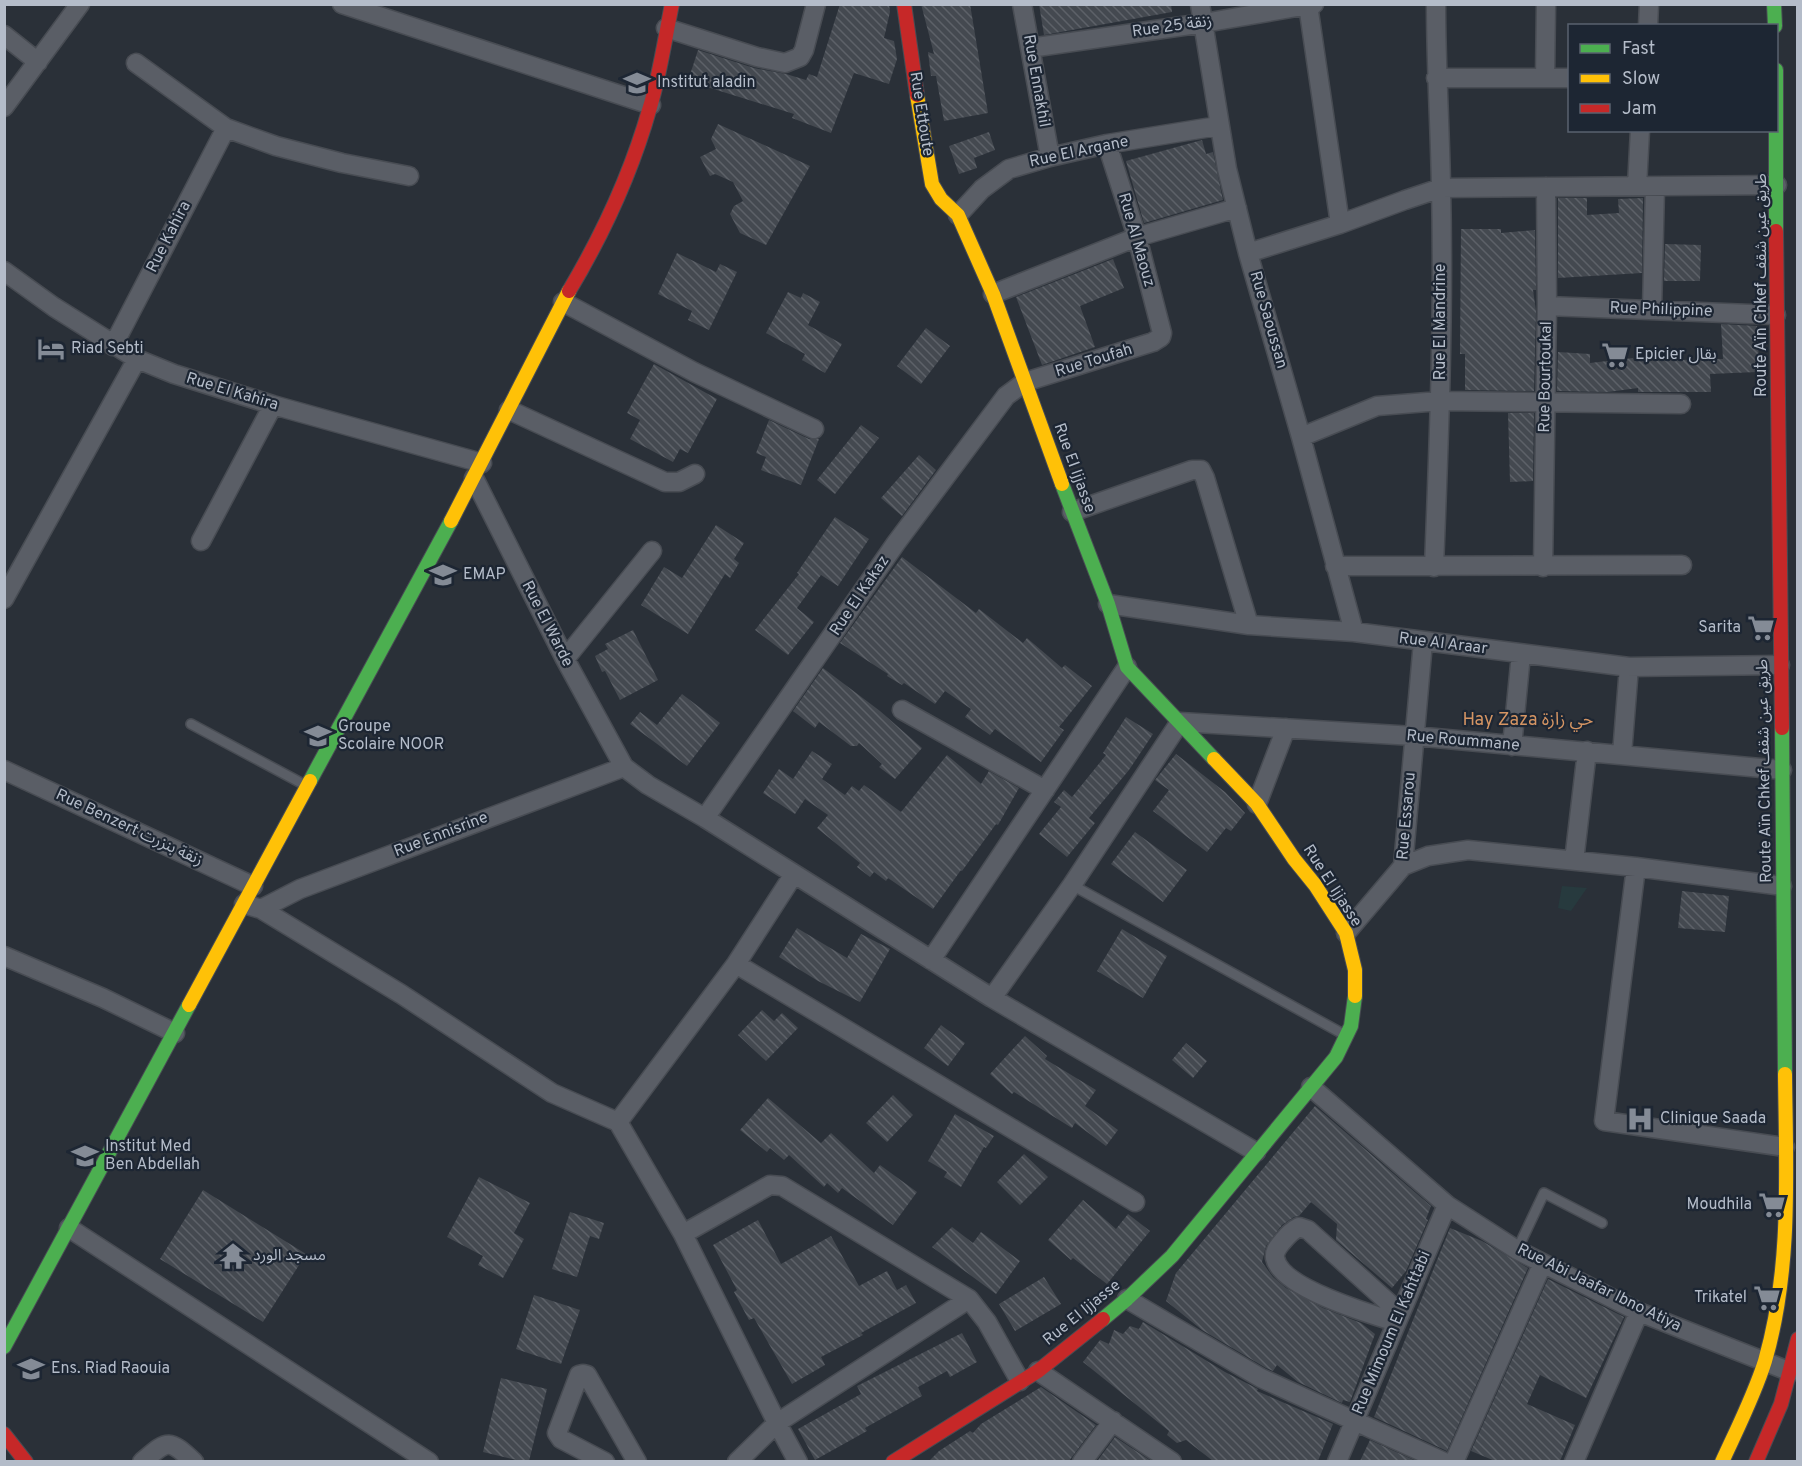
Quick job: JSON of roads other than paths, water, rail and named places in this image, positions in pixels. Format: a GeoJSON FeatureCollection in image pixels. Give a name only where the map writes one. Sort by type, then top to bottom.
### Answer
{"type":"FeatureCollection","features":[{"type":"Feature","properties":{"kind":"street"},"geometry":{"type":"LineString","coordinates":[[4,107],[80,4]]}},
{"type":"Feature","properties":{"kind":"street"},"geometry":{"type":"LineString","coordinates":[[342,4],[369,9],[651,105]]}},
{"type":"Feature","properties":{"kind":"street"},"geometry":{"type":"LineString","coordinates":[[4,1347],[175,1033],[252,906],[254,886],[478,471],[563,302],[585,265],[638,147],[651,105],[672,4]]}},
{"type":"Feature","properties":{"kind":"street"},"geometry":{"type":"LineString","coordinates":[[666,28],[757,57],[785,63],[800,57],[804,50],[816,4]]}},
{"type":"Feature","properties":{"kind":"street","name":"Rue Ettoute"},"geometry":{"type":"LineString","coordinates":[[904,4],[932,184],[941,199],[958,215]]}},
{"type":"Feature","properties":{"kind":"street","name":"Rue Ennakhil"},"geometry":{"type":"LineString","coordinates":[[1022,4],[1050,157]]}},
{"type":"Feature","properties":{"kind":"street","name":"Rue Saoussan"},"geometry":{"type":"LineString","coordinates":[[1200,4],[1218,126],[1248,253],[1354,632]]}},
{"type":"Feature","properties":{"kind":"street","name":"Rue El Mandrine"},"geometry":{"type":"LineString","coordinates":[[1434,567],[1440,401],[1441,188],[1436,78],[1436,4]]}},
{"type":"Feature","properties":{"kind":"street"},"geometry":{"type":"LineString","coordinates":[[1545,78],[1546,4]]}},
{"type":"Feature","properties":{"kind":"street"},"geometry":{"type":"LineString","coordinates":[[1648,24],[1649,4]]}},
{"type":"Feature","properties":{"kind":"street"},"geometry":{"type":"LineString","coordinates":[[1774,4],[1775,24]]}},
{"type":"Feature","properties":{"kind":"street"},"geometry":{"type":"LineString","coordinates":[[1311,5],[1340,224]]}},
{"type":"Feature","properties":{"kind":"street","name":"Rue 25 زنقة"},"geometry":{"type":"LineString","coordinates":[[1030,48],[1311,5]]}},
{"type":"Feature","properties":{"kind":"street"},"geometry":{"type":"LineString","coordinates":[[4,35],[38,62]]}},
{"type":"Feature","properties":{"kind":"street"},"geometry":{"type":"LineString","coordinates":[[136,63],[226,128],[287,149],[409,176]]}},
{"type":"Feature","properties":{"kind":"street"},"geometry":{"type":"LineString","coordinates":[[1436,78],[1568,78]]}},
{"type":"Feature","properties":{"kind":"street","name":"Rue El Argane"},"geometry":{"type":"LineString","coordinates":[[958,215],[982,189],[1009,169],[1107,144],[1218,126]]}},
{"type":"Feature","properties":{"kind":"street","name":"Rue Kahira"},"geometry":{"type":"LineString","coordinates":[[113,346],[226,128]]}},
{"type":"Feature","properties":{"kind":"street"},"geometry":{"type":"LineString","coordinates":[[1640,132],[1646,187],[1652,310]]}},
{"type":"Feature","properties":{"kind":"street","name":"Route Aïn Chkef طريق عين شقف"},"geometry":{"type":"LineString","coordinates":[[1722,1461],[1749,1404],[1765,1363],[1773,1333],[1784,1247],[1779,411],[1776,315],[1777,132]]}},
{"type":"Feature","properties":{"kind":"street","name":"Rue Al Maouz"},"geometry":{"type":"LineString","coordinates":[[1107,144],[1137,237],[1162,333],[1161,337]]}},
{"type":"Feature","properties":{"kind":"street"},"geometry":{"type":"LineString","coordinates":[[1248,253],[1340,224],[1441,188],[1778,185]]}},
{"type":"Feature","properties":{"kind":"street","name":"Rue Bourtoukal"},"geometry":{"type":"LineString","coordinates":[[1543,567],[1547,306],[1546,188]]}},
{"type":"Feature","properties":{"kind":"street"},"geometry":{"type":"LineString","coordinates":[[993,294],[1137,237],[1237,208]]}},
{"type":"Feature","properties":{"kind":"street","name":"Rue El Ijjasse"},"geometry":{"type":"LineString","coordinates":[[893,1461],[1038,1371],[1128,1299],[1172,1256],[1336,1057],[1347,1036],[1356,993],[1355,970],[1346,933],[1315,885],[1294,859],[1257,804],[1127,667],[1108,604],[993,294],[958,215]]}},
{"type":"Feature","properties":{"kind":"street","name":"Rue El Kahira"},"geometry":{"type":"LineString","coordinates":[[4,271],[54,308],[137,359],[174,374],[478,471]]}},
{"type":"Feature","properties":{"kind":"street"},"geometry":{"type":"LineString","coordinates":[[563,302],[694,372],[814,429]]}},
{"type":"Feature","properties":{"kind":"street","name":"Rue Philippine"},"geometry":{"type":"LineString","coordinates":[[1547,306],[1776,315]]}},
{"type":"Feature","properties":{"kind":"street","name":"Rue Toufah"},"geometry":{"type":"LineString","coordinates":[[1025,382],[1153,342],[1161,337]]}},
{"type":"Feature","properties":{"kind":"street"},"geometry":{"type":"LineString","coordinates":[[4,599],[137,359]]}},
{"type":"Feature","properties":{"kind":"street","name":"Rue El Kakaz"},"geometry":{"type":"LineString","coordinates":[[705,818],[896,543],[1006,396],[1025,382]]}},
{"type":"Feature","properties":{"kind":"street"},"geometry":{"type":"LineString","coordinates":[[1301,437],[1377,406],[1440,401],[1681,404]]}},
{"type":"Feature","properties":{"kind":"street"},"geometry":{"type":"LineString","coordinates":[[201,540],[273,405]]}},
{"type":"Feature","properties":{"kind":"street"},"geometry":{"type":"LineString","coordinates":[[509,410],[664,482],[679,482],[695,474]]}},
{"type":"Feature","properties":{"kind":"street"},"geometry":{"type":"LineString","coordinates":[[1072,512],[1192,470],[1200,470],[1205,478],[1249,625]]}},
{"type":"Feature","properties":{"kind":"street","name":"Rue El Warde"},"geometry":{"type":"LineString","coordinates":[[478,471],[565,659],[624,767]]}},
{"type":"Feature","properties":{"kind":"street"},"geometry":{"type":"LineString","coordinates":[[565,659],[652,551]]}},
{"type":"Feature","properties":{"kind":"street"},"geometry":{"type":"LineString","coordinates":[[1335,566],[1682,565]]}},
{"type":"Feature","properties":{"kind":"street","name":"Rue Al Araar"},"geometry":{"type":"LineString","coordinates":[[1108,604],[1249,625],[1354,632],[1629,667],[1780,665]]}},
{"type":"Feature","properties":{"kind":"street","name":"Rue Essarou"},"geometry":{"type":"LineString","coordinates":[[1346,933],[1403,867],[1423,642]]}},
{"type":"Feature","properties":{"kind":"street"},"geometry":{"type":"LineString","coordinates":[[1512,746],[1521,654]]}},
{"type":"Feature","properties":{"kind":"street"},"geometry":{"type":"LineString","coordinates":[[931,960],[1127,667]]}},
{"type":"Feature","properties":{"kind":"street"},"geometry":{"type":"LineString","coordinates":[[1622,754],[1629,667]]}},
{"type":"Feature","properties":{"kind":"street"},"geometry":{"type":"LineString","coordinates":[[902,710],[1045,790]]}},
{"type":"Feature","properties":{"kind":"street"},"geometry":{"type":"LineString","coordinates":[[992,998],[1072,885],[1180,722]]}},
{"type":"Feature","properties":{"kind":"street","name":"Rue Roummane"},"geometry":{"type":"LineString","coordinates":[[1180,722],[1414,736],[1782,770]]}},
{"type":"Feature","properties":{"kind":"street"},"geometry":{"type":"LineString","coordinates":[[1257,804],[1286,728]]}},
{"type":"Feature","properties":{"kind":"street"},"geometry":{"type":"LineString","coordinates":[[1574,861],[1587,751]]}},
{"type":"Feature","properties":{"kind":"street"},"geometry":{"type":"LineString","coordinates":[[624,767],[648,786],[705,818],[992,998],[1256,1152]]}},
{"type":"Feature","properties":{"kind":"street","name":"Rue Ennisrine"},"geometry":{"type":"LineString","coordinates":[[252,906],[624,767]]}},
{"type":"Feature","properties":{"kind":"street","name":"Rue Benzert زنقة بنزرت"},"geometry":{"type":"LineString","coordinates":[[4,770],[254,886]]}},
{"type":"Feature","properties":{"kind":"street"},"geometry":{"type":"LineString","coordinates":[[1403,867],[1428,856],[1468,850],[1636,867],[1782,886]]}},
{"type":"Feature","properties":{"kind":"street"},"geometry":{"type":"LineString","coordinates":[[1636,867],[1604,1121],[1785,1147]]}},
{"type":"Feature","properties":{"kind":"street"},"geometry":{"type":"LineString","coordinates":[[618,1122],[736,964],[794,874]]}},
{"type":"Feature","properties":{"kind":"street"},"geometry":{"type":"LineString","coordinates":[[252,906],[401,994],[552,1093],[618,1122],[683,1234],[798,1461]]}},
{"type":"Feature","properties":{"kind":"street"},"geometry":{"type":"LineString","coordinates":[[4,956],[103,998],[175,1033]]}},
{"type":"Feature","properties":{"kind":"street"},"geometry":{"type":"LineString","coordinates":[[736,964],[1135,1202]]}},
{"type":"Feature","properties":{"kind":"street","name":"Rue Abi Jaafar Ibno Atiya"},"geometry":{"type":"LineString","coordinates":[[1311,1087],[1448,1205],[1517,1250],[1639,1312],[1791,1372]]}},
{"type":"Feature","properties":{"kind":"street"},"geometry":{"type":"LineString","coordinates":[[683,1234],[770,1185],[782,1186],[969,1299],[987,1322],[1020,1381]]}},
{"type":"Feature","properties":{"kind":"street","name":"Rue Mimoum El Kahttabi"},"geometry":{"type":"LineString","coordinates":[[1336,1461],[1448,1205]]}},
{"type":"Feature","properties":{"kind":"street"},"geometry":{"type":"LineString","coordinates":[[1299,1227],[1308,1230],[1398,1318],[1327,1298],[1304,1287],[1280,1268],[1275,1259],[1276,1250],[1290,1231],[1299,1227]]}},
{"type":"Feature","properties":{"kind":"street"},"geometry":{"type":"LineString","coordinates":[[69,1228],[429,1461]]}},
{"type":"Feature","properties":{"kind":"street"},"geometry":{"type":"LineString","coordinates":[[1454,1461],[1542,1264]]}},
{"type":"Feature","properties":{"kind":"street"},"geometry":{"type":"LineString","coordinates":[[737,1461],[777,1423],[969,1299]]}},
{"type":"Feature","properties":{"kind":"street"},"geometry":{"type":"LineString","coordinates":[[1128,1299],[1261,1378],[1444,1461]]}},
{"type":"Feature","properties":{"kind":"street"},"geometry":{"type":"LineString","coordinates":[[1574,1461],[1639,1312]]}},
{"type":"Feature","properties":{"kind":"street"},"geometry":{"type":"LineString","coordinates":[[1756,1461],[1781,1404],[1791,1372],[1797,1339],[1773,1333]]}},
{"type":"Feature","properties":{"kind":"street"},"geometry":{"type":"LineString","coordinates":[[1038,1371],[1172,1461]]}},
{"type":"Feature","properties":{"kind":"street"},"geometry":{"type":"LineString","coordinates":[[605,1461],[561,1439],[557,1433],[579,1375],[587,1375],[637,1461]]}},
{"type":"Feature","properties":{"kind":"street"},"geometry":{"type":"LineString","coordinates":[[1082,1461],[1113,1421]]}},
{"type":"Feature","properties":{"kind":"street"},"geometry":{"type":"LineString","coordinates":[[4,1434],[26,1461]]}},
{"type":"Feature","properties":{"kind":"street"},"geometry":{"type":"LineString","coordinates":[[142,1461],[159,1448],[171,1444],[194,1461]]}},
{"type":"Feature","properties":{"kind":"lane"},"geometry":{"type":"LineString","coordinates":[[191,724],[308,786]]}},
{"type":"Feature","properties":{"kind":"lane"},"geometry":{"type":"LineString","coordinates":[[1072,885],[1347,1036]]}},
{"type":"Feature","properties":{"kind":"lane"},"geometry":{"type":"LineString","coordinates":[[1517,1250],[1544,1193],[1602,1223]]}},
{"type":"Feature","properties":{"kind":"place","name":"Institut aladin"},"geometry":{"type":"Point","coordinates":[637,83]}},
{"type":"Feature","properties":{"kind":"place","name":"Riad Sebti"},"geometry":{"type":"Point","coordinates":[51,349]}},
{"type":"Feature","properties":{"kind":"place","name":"Epicier بقال"},"geometry":{"type":"Point","coordinates":[1615,355]}},
{"type":"Feature","properties":{"kind":"place","name":"EMAP"},"geometry":{"type":"Point","coordinates":[443,575]}},
{"type":"Feature","properties":{"kind":"place","name":"Sarita"},"geometry":{"type":"Point","coordinates":[1761,628]}},
{"type":"Feature","properties":{"kind":"place","name":"Groupe Scolaire NOOR"},"geometry":{"type":"Point","coordinates":[318,736]}},
{"type":"Feature","properties":{"kind":"place","name":"Clinique Saada"},"geometry":{"type":"Point","coordinates":[1640,1119]}},
{"type":"Feature","properties":{"kind":"place","name":"Institut Med Ben Abdellah"},"geometry":{"type":"Point","coordinates":[85,1156]}},
{"type":"Feature","properties":{"kind":"place","name":"Moudhila"},"geometry":{"type":"Point","coordinates":[1772,1205]}},
{"type":"Feature","properties":{"kind":"place","name":"مسجد الورد"},"geometry":{"type":"Point","coordinates":[233,1256]}},
{"type":"Feature","properties":{"kind":"place","name":"Trikatel"},"geometry":{"type":"Point","coordinates":[1767,1298]}},
{"type":"Feature","properties":{"kind":"place","name":"Ens. Riad Raouia"},"geometry":{"type":"Point","coordinates":[31,1369]}},
{"type":"Feature","properties":{"kind":"district","name":"Hay Zaza حي زازة"},"geometry":{"type":"Point","coordinates":[1528,720]}}]}
